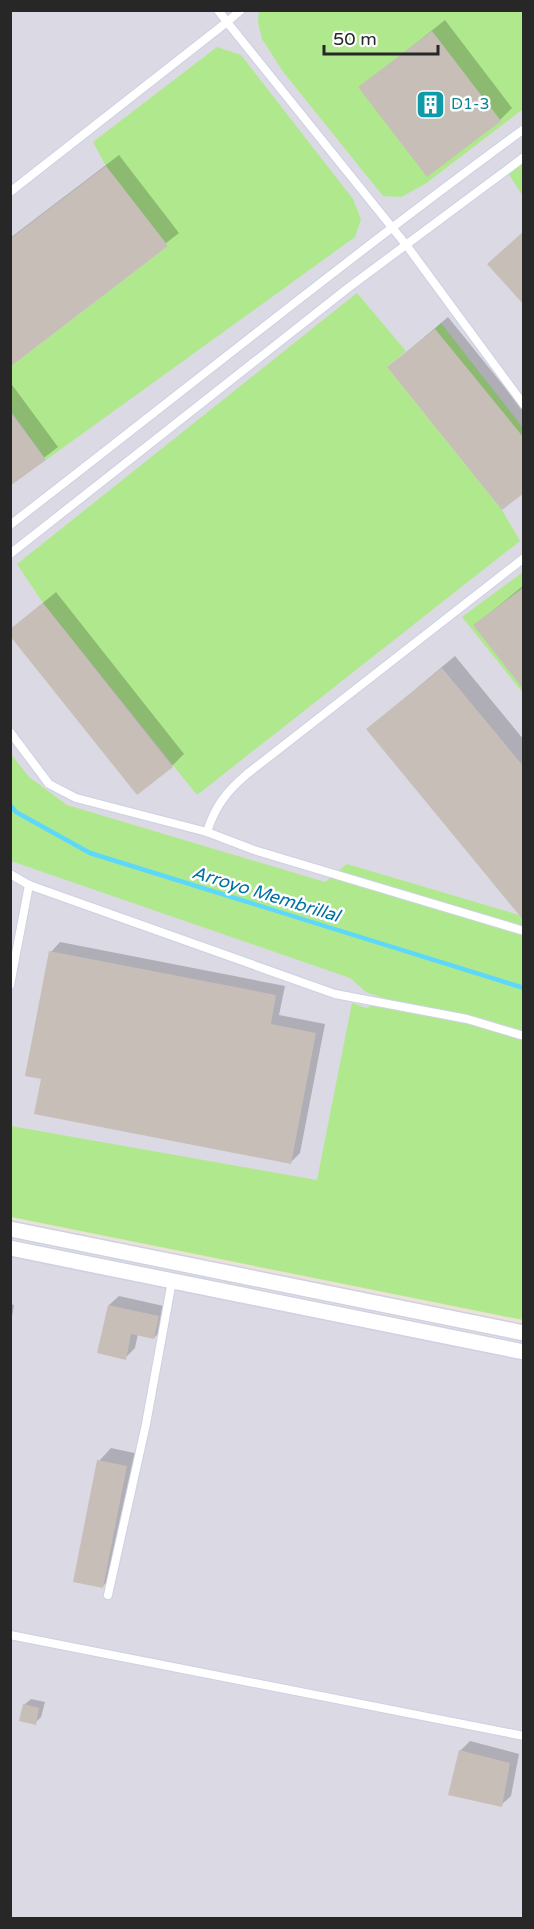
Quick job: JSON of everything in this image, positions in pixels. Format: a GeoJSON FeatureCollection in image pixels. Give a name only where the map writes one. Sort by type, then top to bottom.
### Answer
{"type":"FeatureCollection","features":[{"type":"Feature","properties":{"kind":"street"},"geometry":{"type":"LineString","coordinates":[[10,1229],[524,1333]]}},
{"type":"Feature","properties":{"kind":"street"},"geometry":{"type":"LineString","coordinates":[[10,1248],[524,1352]]}},
{"type":"Feature","properties":{"kind":"lane"},"geometry":{"type":"LineString","coordinates":[[218,10],[407,246],[524,405]]}},
{"type":"Feature","properties":{"kind":"lane"},"geometry":{"type":"LineString","coordinates":[[10,192],[242,10]]}},
{"type":"Feature","properties":{"kind":"lane"},"geometry":{"type":"LineString","coordinates":[[10,525],[336,273],[390,227],[524,129]]}},
{"type":"Feature","properties":{"kind":"lane"},"geometry":{"type":"LineString","coordinates":[[10,554],[348,288],[524,157]]}},
{"type":"Feature","properties":{"kind":"lane"},"geometry":{"type":"LineString","coordinates":[[207,832],[213,812],[227,791],[524,558]]}},
{"type":"Feature","properties":{"kind":"lane"},"geometry":{"type":"LineString","coordinates":[[10,732],[49,784],[76,798],[207,832],[254,850],[524,931]]}},
{"type":"Feature","properties":{"kind":"lane"},"geometry":{"type":"LineString","coordinates":[[10,874],[29,885],[335,994],[467,1019],[524,1035]]}},
{"type":"Feature","properties":{"kind":"lane"},"geometry":{"type":"LineString","coordinates":[[10,985],[29,885]]}},
{"type":"Feature","properties":{"kind":"lane"},"geometry":{"type":"LineString","coordinates":[[108,1595],[146,1424],[172,1281]]}},
{"type":"Feature","properties":{"kind":"lane"},"geometry":{"type":"LineString","coordinates":[[10,1635],[524,1736]]}},
{"type":"Feature","properties":{"kind":"shaded area"},"geometry":{"type":"Polygon","coordinates":[[[10,11],[523,11],[523,1319],[11,1215],[10,11]]]}},
{"type":"Feature","properties":{"kind":"shaded area"},"geometry":{"type":"Polygon","coordinates":[[[10,1251],[523,1359],[523,1918],[11,1918],[10,1251]]]}},
{"type":"Feature","properties":{"kind":"green space"},"geometry":{"type":"Polygon","coordinates":[[[259,10],[523,11],[523,109],[425,184],[401,197],[383,196],[284,73],[262,39],[258,22],[259,10]]]}},
{"type":"Feature","properties":{"kind":"green space"},"geometry":{"type":"Polygon","coordinates":[[[217,47],[241,55],[353,199],[361,219],[355,237],[46,460],[11,411],[10,367],[168,246],[106,166],[93,142],[217,47]]]}},
{"type":"Feature","properties":{"kind":"green space"},"geometry":{"type":"Polygon","coordinates":[[[523,162],[523,196],[508,173],[523,162]]]}},
{"type":"Feature","properties":{"kind":"green space"},"geometry":{"type":"Polygon","coordinates":[[[357,293],[406,351],[387,367],[502,510],[520,541],[197,795],[43,603],[17,564],[357,293]]]}},
{"type":"Feature","properties":{"kind":"green space"},"geometry":{"type":"Polygon","coordinates":[[[441,323],[523,428],[523,438],[435,329],[441,323]]]}},
{"type":"Feature","properties":{"kind":"green space"},"geometry":{"type":"Polygon","coordinates":[[[523,572],[523,693],[462,617],[523,572]]]}},
{"type":"Feature","properties":{"kind":"green space"},"geometry":{"type":"Polygon","coordinates":[[[10,753],[29,777],[67,805],[325,882],[347,864],[519,915],[524,921],[523,1320],[11,1217],[11,1126],[317,1180],[352,1003],[366,1008],[386,999],[366,992],[350,978],[11,861],[10,753]]]}},
{"type":"Feature","properties":{"kind":"building","name":"D1-3"},"geometry":{"type":"Polygon","coordinates":[[[432,31],[501,121],[427,177],[358,87],[432,31]]]}},
{"type":"Feature","properties":{"kind":"building"},"geometry":{"type":"Polygon","coordinates":[[[106,166],[168,246],[10,367],[10,239],[106,166]]]}},
{"type":"Feature","properties":{"kind":"building"},"geometry":{"type":"Polygon","coordinates":[[[524,231],[524,305],[487,264],[524,231]]]}},
{"type":"Feature","properties":{"kind":"building"},"geometry":{"type":"Polygon","coordinates":[[[435,329],[524,438],[524,493],[502,510],[387,367],[435,329]]]}},
{"type":"Feature","properties":{"kind":"building"},"geometry":{"type":"Polygon","coordinates":[[[10,411],[46,460],[10,486],[10,411]]]}},
{"type":"Feature","properties":{"kind":"building"},"geometry":{"type":"Polygon","coordinates":[[[524,587],[524,690],[473,625],[524,587]]]}},
{"type":"Feature","properties":{"kind":"building"},"geometry":{"type":"Polygon","coordinates":[[[43,603],[173,767],[137,795],[10,636],[10,629],[43,603]]]}},
{"type":"Feature","properties":{"kind":"building"},"geometry":{"type":"Polygon","coordinates":[[[442,668],[524,767],[524,921],[366,729],[442,668]]]}},
{"type":"Feature","properties":{"kind":"building"},"geometry":{"type":"Polygon","coordinates":[[[49,951],[276,995],[271,1024],[316,1033],[291,1164],[34,1114],[41,1079],[25,1076],[49,951]]]}},
{"type":"Feature","properties":{"kind":"building"},"geometry":{"type":"Polygon","coordinates":[[[108,1305],[159,1316],[154,1339],[131,1334],[126,1360],[97,1353],[108,1305]]]}},
{"type":"Feature","properties":{"kind":"building"},"geometry":{"type":"Polygon","coordinates":[[[97,1460],[127,1466],[103,1588],[73,1582],[97,1460]]]}},
{"type":"Feature","properties":{"kind":"building"},"geometry":{"type":"Polygon","coordinates":[[[23,1704],[39,1708],[36,1725],[19,1721],[23,1704]]]}},
{"type":"Feature","properties":{"kind":"building"},"geometry":{"type":"Polygon","coordinates":[[[459,1750],[510,1763],[502,1807],[448,1795],[459,1750]]]}},
{"type":"Feature","properties":{"kind":"waterway","name":"Arroyo Membrillal"},"geometry":{"type":"LineString","coordinates":[[10,805],[16,812],[90,853],[524,988]]}},
{"type":"Feature","properties":{"kind":"place","name":"D1-3"},"geometry":{"type":"Point","coordinates":[430,104]}}]}
